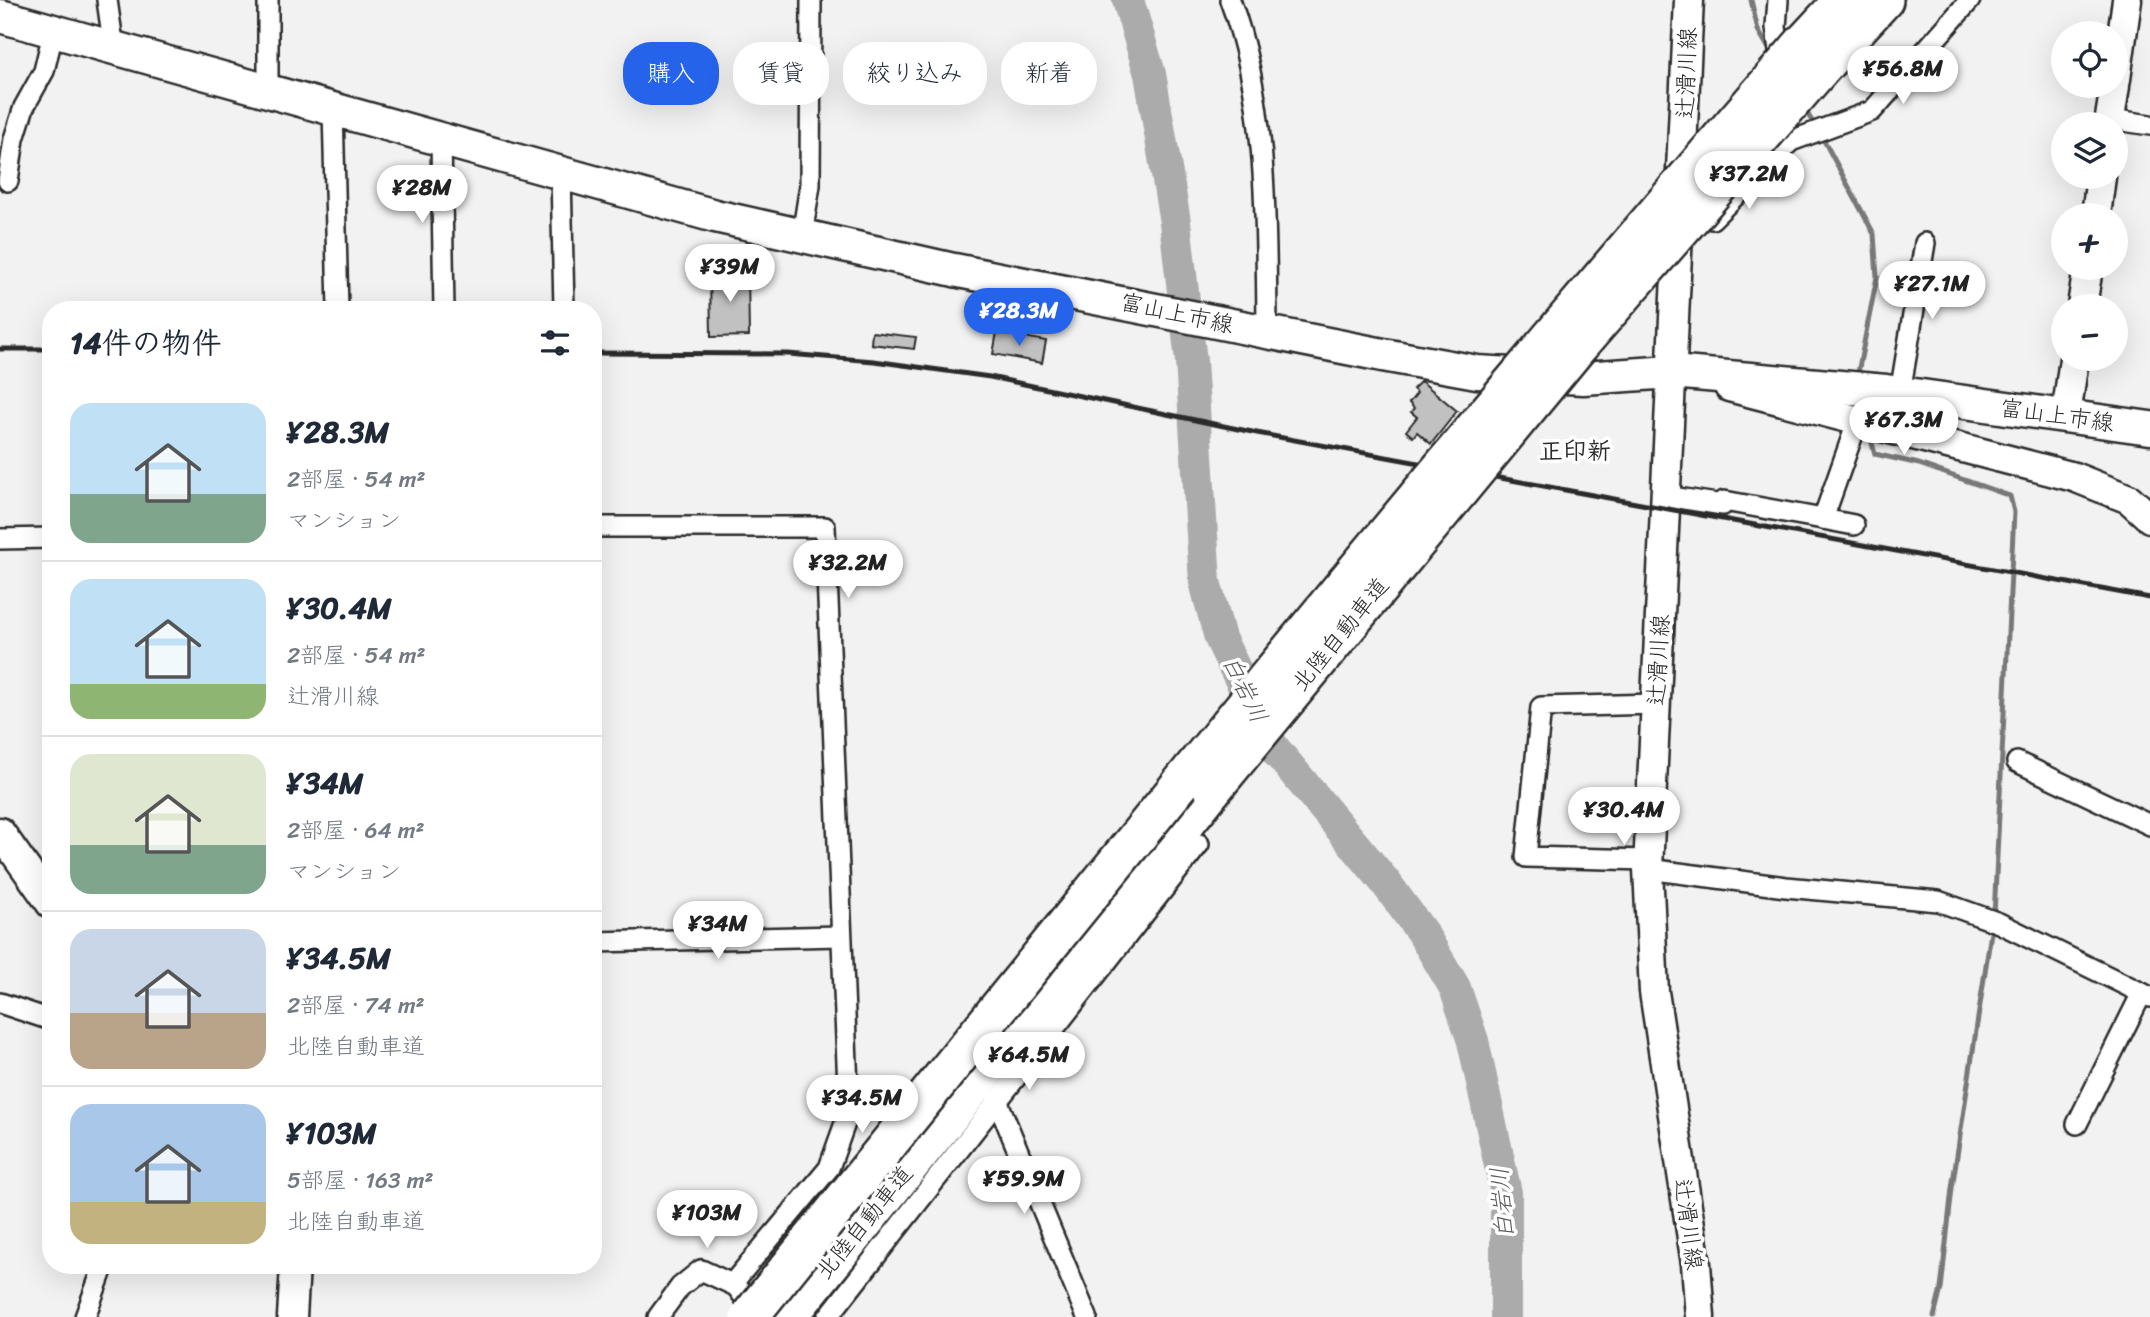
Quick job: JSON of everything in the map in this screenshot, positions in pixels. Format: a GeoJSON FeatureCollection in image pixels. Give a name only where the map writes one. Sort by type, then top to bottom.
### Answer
{"type":"FeatureCollection","features":[{"type":"Feature","properties":{"kind":"highway","name":"北陸自動車道"},"geometry":{"type":"LineString","coordinates":[[788,1317],[1389,574],[1588,336],[1814,53],[1843,0]]}},
{"type":"Feature","properties":{"kind":"highway","name":"北陸自動車道"},"geometry":{"type":"LineString","coordinates":[[749,1317],[1366,554],[1659,208],[1814,53],[1884,0]]}},
{"type":"Feature","properties":{"kind":"main road","name":"辻滑川線"},"geometry":{"type":"LineString","coordinates":[[1689,0],[1648,865],[1654,992],[1696,1264],[1700,1317]]}},
{"type":"Feature","properties":{"kind":"main road"},"geometry":{"type":"LineString","coordinates":[[2124,21],[2127,0]]}},
{"type":"Feature","properties":{"kind":"main road","name":"富山上市線"},"geometry":{"type":"LineString","coordinates":[[0,16],[715,216],[1267,332],[1477,372],[1583,378],[1672,372],[1900,393],[2150,428]]}},
{"type":"Feature","properties":{"kind":"main road"},"geometry":{"type":"LineString","coordinates":[[2066,415],[2072,371]]}},
{"type":"Feature","properties":{"kind":"main road"},"geometry":{"type":"LineString","coordinates":[[1672,372],[2074,477],[2129,499],[2150,518]]}},
{"type":"Feature","properties":{"kind":"main road"},"geometry":{"type":"LineString","coordinates":[[0,832],[42,891]]}},
{"type":"Feature","properties":{"kind":"main road"},"geometry":{"type":"LineString","coordinates":[[292,1317],[297,1274]]}},
{"type":"Feature","properties":{"kind":"street"},"geometry":{"type":"LineString","coordinates":[[107,0],[112,35],[110,45]]}},
{"type":"Feature","properties":{"kind":"street"},"geometry":{"type":"LineString","coordinates":[[268,0],[268,90]]}},
{"type":"Feature","properties":{"kind":"street"},"geometry":{"type":"LineString","coordinates":[[802,236],[810,185],[811,0]]}},
{"type":"Feature","properties":{"kind":"street"},"geometry":{"type":"LineString","coordinates":[[1230,0],[1240,28],[1256,106],[1267,332]]}},
{"type":"Feature","properties":{"kind":"street"},"geometry":{"type":"LineString","coordinates":[[1778,0],[1776,27],[1791,141]]}},
{"type":"Feature","properties":{"kind":"street"},"geometry":{"type":"LineString","coordinates":[[1679,251],[1791,141],[1872,111],[1970,0]]}},
{"type":"Feature","properties":{"kind":"street"},"geometry":{"type":"LineString","coordinates":[[8,181],[14,138],[24,107],[44,72],[54,29]]}},
{"type":"Feature","properties":{"kind":"street"},"geometry":{"type":"LineString","coordinates":[[333,109],[338,301]]}},
{"type":"Feature","properties":{"kind":"street"},"geometry":{"type":"LineString","coordinates":[[2128,123],[2150,125]]}},
{"type":"Feature","properties":{"kind":"street"},"geometry":{"type":"LineString","coordinates":[[441,140],[443,301]]}},
{"type":"Feature","properties":{"kind":"street"},"geometry":{"type":"LineString","coordinates":[[561,173],[564,301]]}},
{"type":"Feature","properties":{"kind":"street"},"geometry":{"type":"LineString","coordinates":[[1900,393],[1925,243]]}},
{"type":"Feature","properties":{"kind":"street"},"geometry":{"type":"LineString","coordinates":[[1823,519],[1858,420]]}},
{"type":"Feature","properties":{"kind":"street"},"geometry":{"type":"LineString","coordinates":[[1678,498],[1723,505],[1724,501],[1854,525]]}},
{"type":"Feature","properties":{"kind":"street"},"geometry":{"type":"LineString","coordinates":[[602,527],[825,527],[849,1112],[829,1168],[732,1284]]}},
{"type":"Feature","properties":{"kind":"street"},"geometry":{"type":"LineString","coordinates":[[0,539],[42,538]]}},
{"type":"Feature","properties":{"kind":"street"},"geometry":{"type":"LineString","coordinates":[[1656,704],[1541,707],[1525,857],[1648,865],[1786,887],[1938,901],[1999,923],[2146,995],[2077,1124]]}},
{"type":"Feature","properties":{"kind":"street"},"geometry":{"type":"LineString","coordinates":[[2017,762],[2150,825]]}},
{"type":"Feature","properties":{"kind":"street"},"geometry":{"type":"LineString","coordinates":[[828,1317],[1199,844]]}},
{"type":"Feature","properties":{"kind":"street"},"geometry":{"type":"LineString","coordinates":[[602,942],[841,936]]}},
{"type":"Feature","properties":{"kind":"street"},"geometry":{"type":"LineString","coordinates":[[0,1003],[42,1017]]}},
{"type":"Feature","properties":{"kind":"street"},"geometry":{"type":"LineString","coordinates":[[997,1100],[1087,1317]]}},
{"type":"Feature","properties":{"kind":"street"},"geometry":{"type":"LineString","coordinates":[[658,1317],[680,1287],[701,1269],[732,1284],[758,1317]]}},
{"type":"Feature","properties":{"kind":"street"},"geometry":{"type":"LineString","coordinates":[[85,1317],[101,1274]]}},
{"type":"Feature","properties":{"kind":"building"},"geometry":{"type":"Polygon","coordinates":[[[748,271],[749,336],[711,337],[710,272],[748,271]]]}},
{"type":"Feature","properties":{"kind":"building"},"geometry":{"type":"Polygon","coordinates":[[[872,332],[916,337],[914,349],[871,344],[872,332]]]}},
{"type":"Feature","properties":{"kind":"building"},"geometry":{"type":"Polygon","coordinates":[[[997,332],[1046,341],[1042,363],[993,354],[997,332]]]}},
{"type":"Feature","properties":{"kind":"building"},"geometry":{"type":"Polygon","coordinates":[[[1421,381],[1457,411],[1431,444],[1417,432],[1413,437],[1406,431],[1417,417],[1411,412],[1414,408],[1409,403],[1417,393],[1413,389],[1421,381]]]}},
{"type":"Feature","properties":{"kind":"waterway","name":"白岩川"},"geometry":{"type":"LineString","coordinates":[[1128,0],[1150,74],[1175,222],[1191,361],[1205,582],[1220,638],[1273,747],[1386,883],[1423,934],[1455,988],[1473,1041],[1506,1193],[1506,1317]]}},
{"type":"Feature","properties":{"kind":"waterway"},"geometry":{"type":"LineString","coordinates":[[1751,0],[1758,30],[1772,54]]}},
{"type":"Feature","properties":{"kind":"waterway"},"geometry":{"type":"LineString","coordinates":[[1804,108],[1815,126]]}},
{"type":"Feature","properties":{"kind":"waterway"},"geometry":{"type":"LineString","coordinates":[[1821,135],[1874,234],[1877,277],[1857,378]]}},
{"type":"Feature","properties":{"kind":"waterway"},"geometry":{"type":"LineString","coordinates":[[1869,432],[1875,454],[1919,464],[2010,496],[2014,512],[1994,916]]}},
{"type":"Feature","properties":{"kind":"waterway"},"geometry":{"type":"LineString","coordinates":[[1934,1317],[1941,1289],[1952,1188],[1992,926]]}},
{"type":"Feature","properties":{"kind":"railway"},"geometry":{"type":"LineString","coordinates":[[0,349],[42,349]]}},
{"type":"Feature","properties":{"kind":"railway"},"geometry":{"type":"LineString","coordinates":[[602,353],[788,354],[874,361],[990,377],[1257,433],[2150,598]]}},
{"type":"Feature","properties":{"kind":"district","name":"正印新"},"geometry":{"type":"Point","coordinates":[1575,451]}}]}
